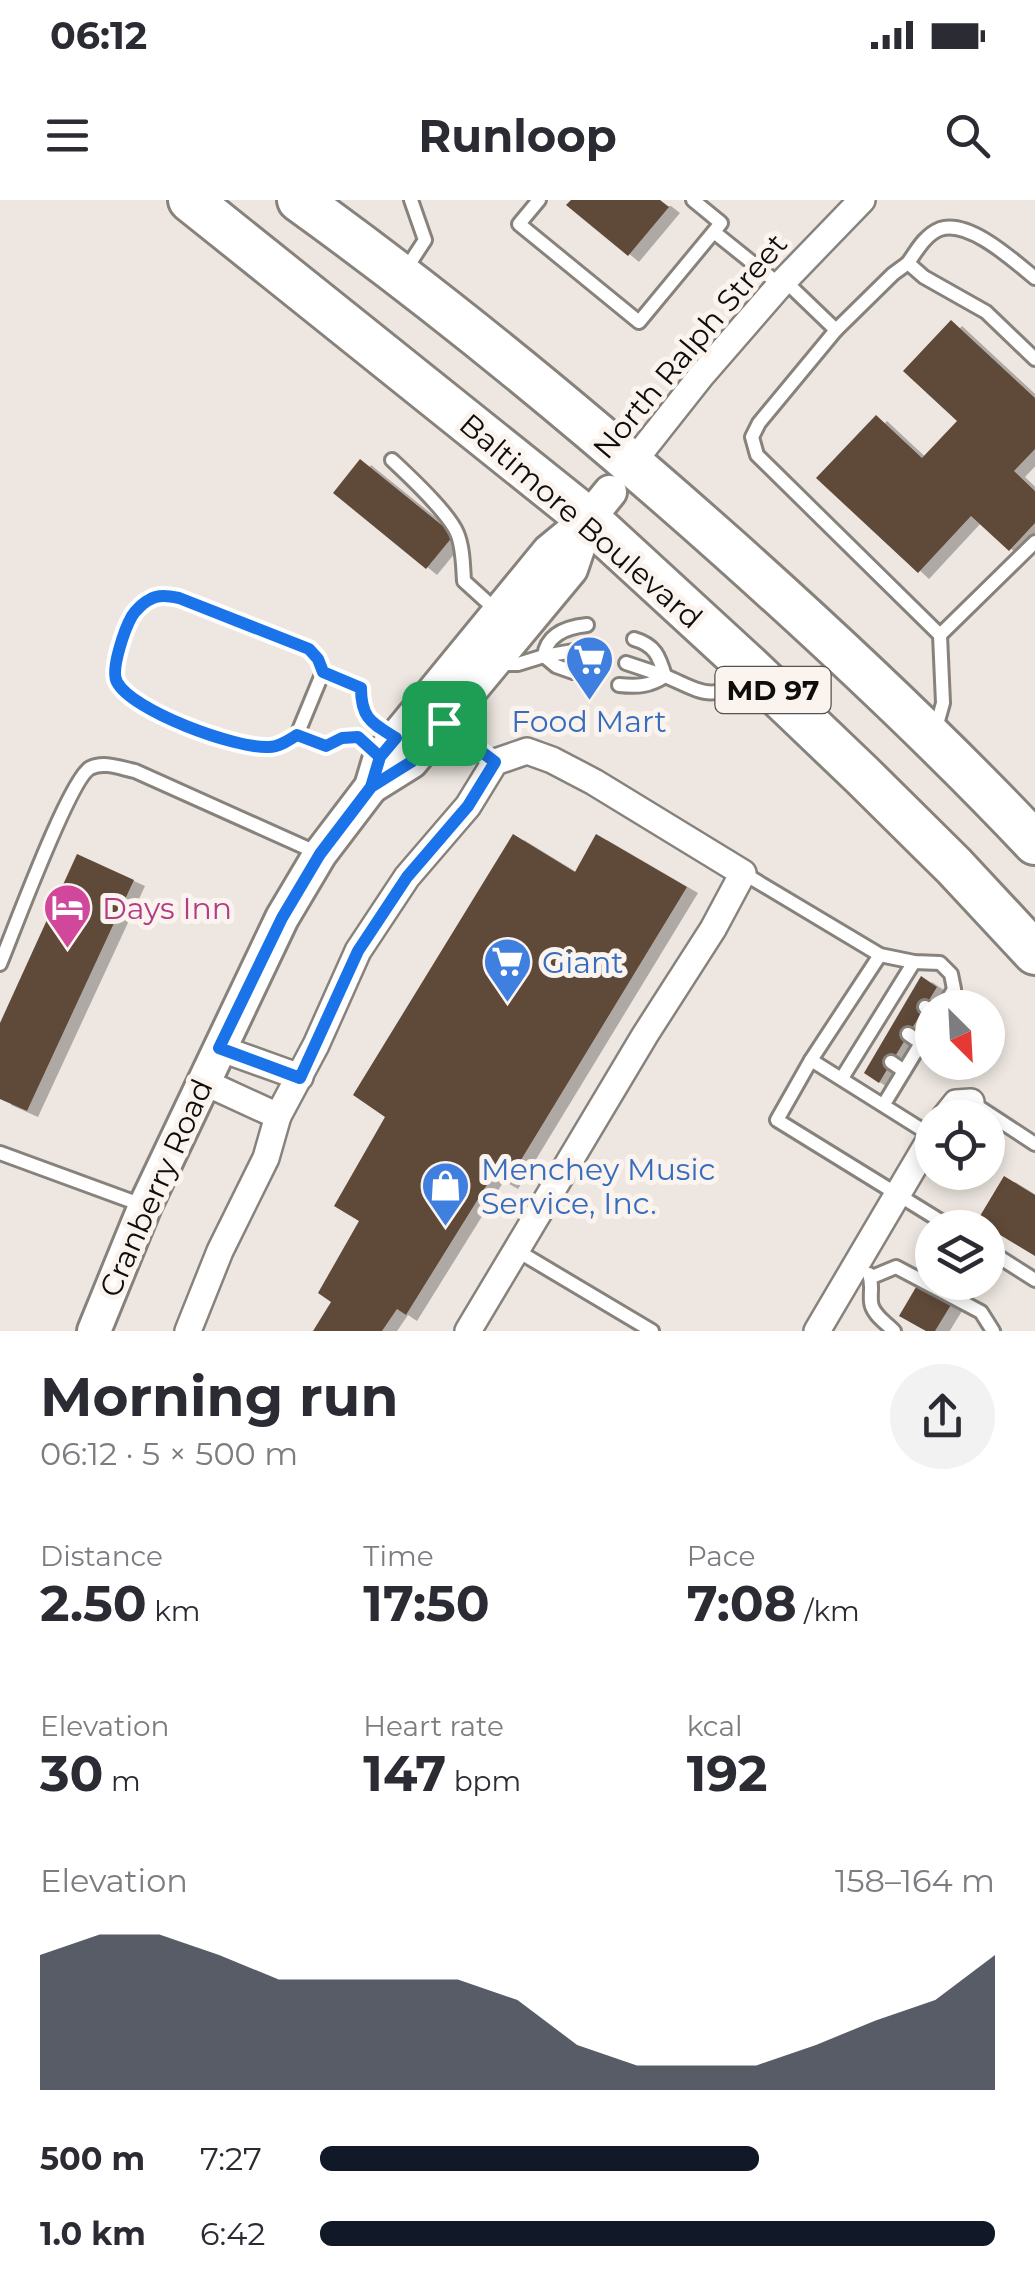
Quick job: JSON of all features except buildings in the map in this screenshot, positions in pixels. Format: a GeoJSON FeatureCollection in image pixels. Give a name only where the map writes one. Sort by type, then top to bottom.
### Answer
{"type":"FeatureCollection","features":[{"type":"Feature","properties":{"kind":"highway","name":"Baltimore Boulevard"},"geometry":{"type":"LineString","coordinates":[[190,200],[610,491],[791,605],[933,738],[1035,843]]}},
{"type":"Feature","properties":{"kind":"highway","name":"Baltimore Boulevard"},"geometry":{"type":"LineString","coordinates":[[299,200],[498,351],[749,667],[954,866],[1035,952]]}},
{"type":"Feature","properties":{"kind":"street","name":"North Ralph Street"},"geometry":{"type":"LineString","coordinates":[[610,491],[782,282],[862,200]]}},
{"type":"Feature","properties":{"kind":"street","name":"Cranberry Road"},"geometry":{"type":"LineString","coordinates":[[94,1331],[145,1206],[219,1048],[282,918],[320,854],[382,761],[499,613],[549,551],[610,491]]}},
{"type":"Feature","properties":{"kind":"street","name":"Cranberry Road"},"geometry":{"type":"LineString","coordinates":[[382,761],[411,762],[444,723],[571,569],[610,491]]}},
{"type":"Feature","properties":{"kind":"street"},"geometry":{"type":"LineString","coordinates":[[188,1331],[220,1251],[266,1158],[278,1116],[300,1078],[358,951],[407,877],[468,806],[495,762],[527,751],[594,782],[743,873],[713,929],[468,1331]]}},
{"type":"Feature","properties":{"kind":"street"},"geometry":{"type":"LineString","coordinates":[[219,1048],[300,1078]]}},
{"type":"Feature","properties":{"kind":"street"},"geometry":{"type":"LineString","coordinates":[[204,1082],[278,1116]]}},
{"type":"Feature","properties":{"kind":"street"},"geometry":{"type":"LineString","coordinates":[[817,1331],[865,1270],[915,1166]]}},
{"type":"Feature","properties":{"kind":"lane"},"geometry":{"type":"LineString","coordinates":[[402,275],[426,240],[412,200]]}},
{"type":"Feature","properties":{"kind":"lane"},"geometry":{"type":"LineString","coordinates":[[539,200],[519,224],[639,322],[721,223],[693,200]]}},
{"type":"Feature","properties":{"kind":"lane"},"geometry":{"type":"LineString","coordinates":[[933,738],[943,703],[940,635],[757,455],[752,438],[759,423],[836,330],[908,263],[924,240],[939,230],[956,227],[994,246],[1035,278]]}},
{"type":"Feature","properties":{"kind":"lane"},"geometry":{"type":"LineString","coordinates":[[714,232],[782,282],[836,330]]}},
{"type":"Feature","properties":{"kind":"lane"},"geometry":{"type":"LineString","coordinates":[[908,263],[986,312],[1035,360]]}},
{"type":"Feature","properties":{"kind":"lane"},"geometry":{"type":"LineString","coordinates":[[392,460],[424,490],[456,531],[464,581],[499,613]]}},
{"type":"Feature","properties":{"kind":"lane"},"geometry":{"type":"LineString","coordinates":[[940,635],[1035,542]]}},
{"type":"Feature","properties":{"kind":"lane"},"geometry":{"type":"LineString","coordinates":[[162,596],[179,598],[309,649],[323,672],[297,735],[272,748],[241,744],[187,727],[129,696],[114,676],[132,615],[149,600],[162,596]]}},
{"type":"Feature","properties":{"kind":"lane"},"geometry":{"type":"LineString","coordinates":[[544,656],[545,646],[555,636],[567,628],[587,626]]}},
{"type":"Feature","properties":{"kind":"lane"},"geometry":{"type":"LineString","coordinates":[[634,639],[651,646],[666,676]]}},
{"type":"Feature","properties":{"kind":"lane"},"geometry":{"type":"LineString","coordinates":[[493,663],[506,666],[580,650]]}},
{"type":"Feature","properties":{"kind":"lane"},"geometry":{"type":"LineString","coordinates":[[544,656],[572,672]]}},
{"type":"Feature","properties":{"kind":"lane"},"geometry":{"type":"LineString","coordinates":[[626,663],[709,693],[732,687],[749,667]]}},
{"type":"Feature","properties":{"kind":"lane"},"geometry":{"type":"LineString","coordinates":[[323,672],[361,688],[361,704],[382,761]]}},
{"type":"Feature","properties":{"kind":"lane"},"geometry":{"type":"LineString","coordinates":[[620,685],[653,684],[666,676]]}},
{"type":"Feature","properties":{"kind":"lane"},"geometry":{"type":"LineString","coordinates":[[444,723],[495,762]]}},
{"type":"Feature","properties":{"kind":"lane"},"geometry":{"type":"LineString","coordinates":[[297,735],[326,746],[342,738],[358,737],[382,761]]}},
{"type":"Feature","properties":{"kind":"lane"},"geometry":{"type":"LineString","coordinates":[[0,964],[64,808],[82,774],[90,768],[103,764],[135,770],[320,854]]}},
{"type":"Feature","properties":{"kind":"lane"},"geometry":{"type":"LineString","coordinates":[[743,873],[880,955],[940,963],[952,974],[953,990]]}},
{"type":"Feature","properties":{"kind":"lane"},"geometry":{"type":"LineString","coordinates":[[880,955],[777,1120],[924,1210]]}},
{"type":"Feature","properties":{"kind":"lane"},"geometry":{"type":"LineString","coordinates":[[842,1078],[880,1016],[903,993],[914,962]]}},
{"type":"Feature","properties":{"kind":"lane"},"geometry":{"type":"LineString","coordinates":[[880,1016],[893,1024]]}},
{"type":"Feature","properties":{"kind":"lane"},"geometry":{"type":"LineString","coordinates":[[908,1034],[915,1039]]}},
{"type":"Feature","properties":{"kind":"lane"},"geometry":{"type":"LineString","coordinates":[[862,1044],[876,1052]]}},
{"type":"Feature","properties":{"kind":"lane"},"geometry":{"type":"LineString","coordinates":[[884,1104],[915,1053]]}},
{"type":"Feature","properties":{"kind":"lane"},"geometry":{"type":"LineString","coordinates":[[811,1060],[915,1125]]}},
{"type":"Feature","properties":{"kind":"lane"},"geometry":{"type":"LineString","coordinates":[[892,1062],[904,1071]]}},
{"type":"Feature","properties":{"kind":"lane"},"geometry":{"type":"LineString","coordinates":[[1005,1124],[1035,1144]]}},
{"type":"Feature","properties":{"kind":"lane"},"geometry":{"type":"LineString","coordinates":[[0,1153],[145,1206]]}},
{"type":"Feature","properties":{"kind":"lane"},"geometry":{"type":"LineString","coordinates":[[516,1250],[652,1331]]}},
{"type":"Feature","properties":{"kind":"lane"},"geometry":{"type":"LineString","coordinates":[[1005,1261],[1035,1280]]}},
{"type":"Feature","properties":{"kind":"lane"},"geometry":{"type":"LineString","coordinates":[[894,1331],[874,1311],[870,1300],[873,1289],[865,1270],[896,1267],[980,1312],[993,1331]]}},
{"type":"Feature","properties":{"kind":"place","name":"Food Mart"},"geometry":{"type":"Point","coordinates":[589,702]}},
{"type":"Feature","properties":{"kind":"place","name":"Days Inn"},"geometry":{"type":"Point","coordinates":[67,950]}},
{"type":"Feature","properties":{"kind":"place","name":"Giant"},"geometry":{"type":"Point","coordinates":[507,1004]}},
{"type":"Feature","properties":{"kind":"place","name":"Menchey Music Service, Inc."},"geometry":{"type":"Point","coordinates":[446,1228]}},
{"type":"Feature","properties":{"kind":"route"},"geometry":{"type":"LineString","coordinates":[[444,723],[411,762],[371,787],[380,757],[358,737],[342,738],[326,746],[297,735],[272,748],[241,744],[187,727],[129,696],[118,685],[115,664],[132,615],[149,600],[162,596],[179,598],[309,649],[323,672],[361,688],[361,704],[368,720],[396,738],[380,757],[371,787],[320,854],[282,918],[219,1048],[300,1078],[358,951],[407,877],[468,806],[495,762],[444,723]]}}]}
